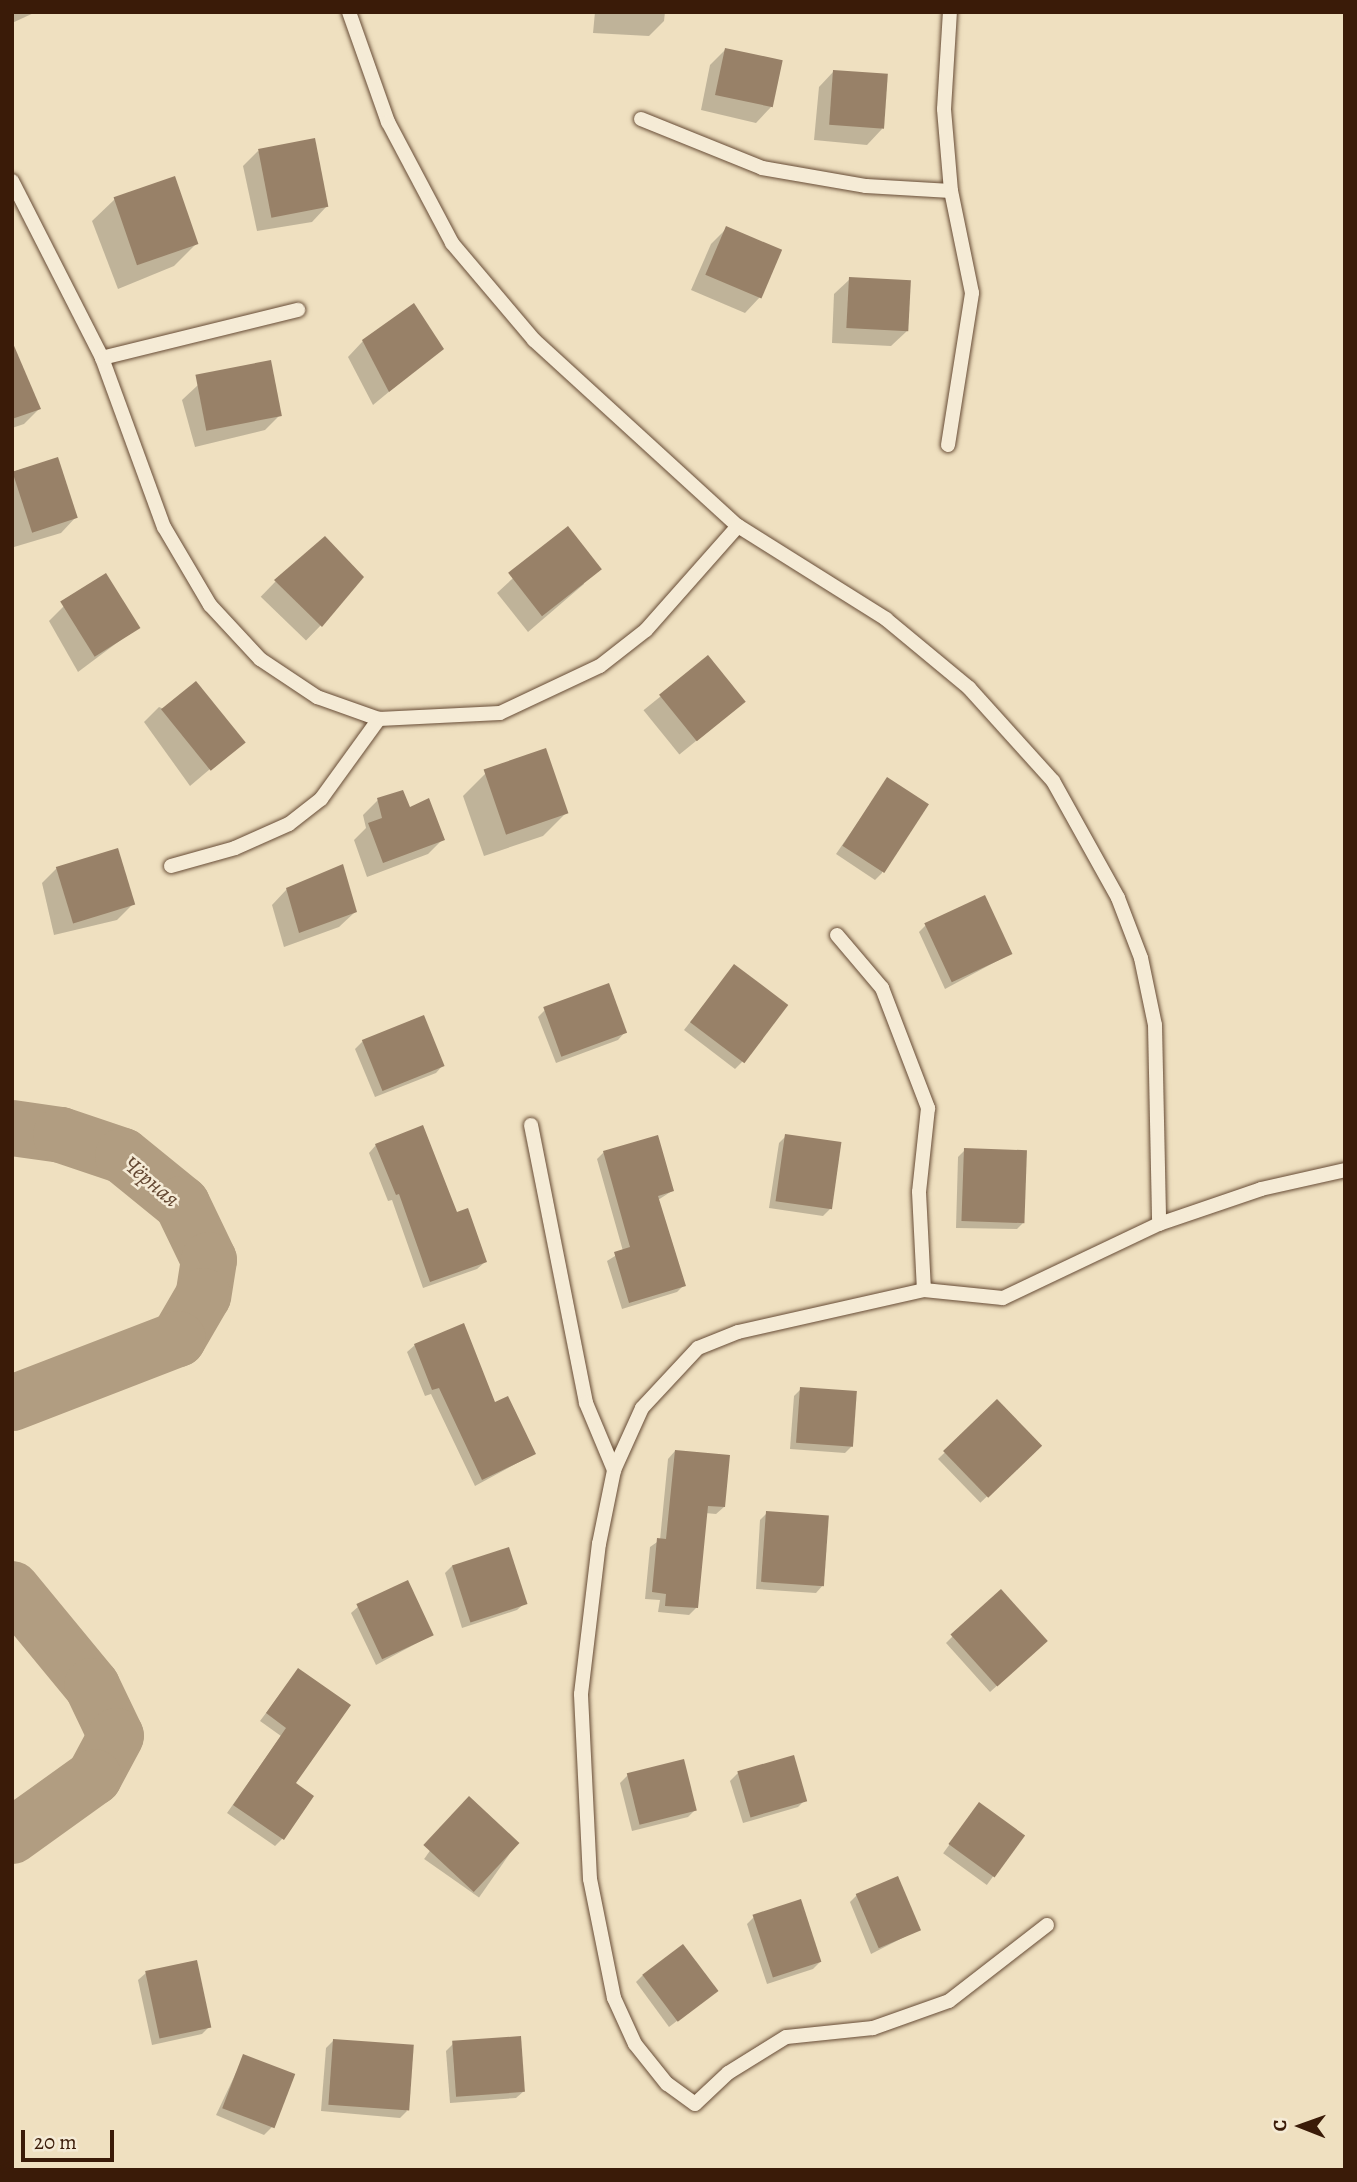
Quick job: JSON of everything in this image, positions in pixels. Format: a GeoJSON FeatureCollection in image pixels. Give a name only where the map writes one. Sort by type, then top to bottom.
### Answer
{"type":"FeatureCollection","features":[{"type":"Feature","properties":{"kind":"lane"},"geometry":{"type":"LineString","coordinates":[[349,12],[388,122],[452,243],[534,340],[738,526],[886,619],[969,688],[1053,781],[1118,898],[1141,958],[1155,1025],[1159,1224]]}},
{"type":"Feature","properties":{"kind":"lane"},"geometry":{"type":"LineString","coordinates":[[948,444],[972,293],[951,191],[944,108],[950,12]]}},
{"type":"Feature","properties":{"kind":"lane"},"geometry":{"type":"LineString","coordinates":[[641,119],[762,168],[866,186],[951,191]]}},
{"type":"Feature","properties":{"kind":"lane"},"geometry":{"type":"LineString","coordinates":[[12,181],[102,358],[164,527],[211,605],[260,659],[317,697],[379,719],[500,713],[600,666],[646,630],[738,526]]}},
{"type":"Feature","properties":{"kind":"lane"},"geometry":{"type":"LineString","coordinates":[[102,358],[298,310]]}},
{"type":"Feature","properties":{"kind":"lane"},"geometry":{"type":"LineString","coordinates":[[171,866],[235,848],[289,824],[320,799],[379,719]]}},
{"type":"Feature","properties":{"kind":"lane"},"geometry":{"type":"LineString","coordinates":[[837,935],[882,988],[928,1108],[919,1192],[924,1290]]}},
{"type":"Feature","properties":{"kind":"lane"},"geometry":{"type":"LineString","coordinates":[[531,1125],[586,1402],[614,1470]]}},
{"type":"Feature","properties":{"kind":"lane"},"geometry":{"type":"LineString","coordinates":[[1047,1925],[949,2001],[873,2028],[786,2036],[728,2073],[695,2104],[667,2084],[635,2044],[614,1998],[590,1879],[581,1694],[599,1544],[614,1470],[642,1408],[698,1348],[738,1332],[924,1290],[1003,1298],[1159,1224],[1261,1189],[1345,1170]]}},
{"type":"Feature","properties":{"kind":"building"},"geometry":{"type":"Polygon","coordinates":[[[725,48],[783,60],[773,107],[715,95],[725,48]]]}},
{"type":"Feature","properties":{"kind":"building"},"geometry":{"type":"Polygon","coordinates":[[[833,70],[888,74],[884,129],[829,125],[833,70]]]}},
{"type":"Feature","properties":{"kind":"building"},"geometry":{"type":"Polygon","coordinates":[[[315,138],[328,207],[271,218],[258,149],[315,138]]]}},
{"type":"Feature","properties":{"kind":"building"},"geometry":{"type":"Polygon","coordinates":[[[175,176],[198,244],[137,265],[114,197],[175,176]]]}},
{"type":"Feature","properties":{"kind":"building"},"geometry":{"type":"Polygon","coordinates":[[[726,226],[782,250],[761,299],[705,275],[726,226]]]}},
{"type":"Feature","properties":{"kind":"building"},"geometry":{"type":"Polygon","coordinates":[[[849,277],[911,280],[908,331],[846,328],[849,277]]]}},
{"type":"Feature","properties":{"kind":"building"},"geometry":{"type":"Polygon","coordinates":[[[414,303],[444,349],[389,392],[362,340],[414,303]]]}},
{"type":"Feature","properties":{"kind":"building"},"geometry":{"type":"Polygon","coordinates":[[[12,341],[41,409],[12,419],[12,341]]]}},
{"type":"Feature","properties":{"kind":"building"},"geometry":{"type":"Polygon","coordinates":[[[271,360],[282,416],[206,431],[195,375],[271,360]]]}},
{"type":"Feature","properties":{"kind":"building"},"geometry":{"type":"Polygon","coordinates":[[[58,457],[78,518],[32,533],[12,472],[58,457]]]}},
{"type":"Feature","properties":{"kind":"building"},"geometry":{"type":"Polygon","coordinates":[[[568,526],[602,569],[542,616],[508,573],[568,526]]]}},
{"type":"Feature","properties":{"kind":"building"},"geometry":{"type":"Polygon","coordinates":[[[325,536],[364,577],[322,627],[274,580],[325,536]]]}},
{"type":"Feature","properties":{"kind":"building"},"geometry":{"type":"Polygon","coordinates":[[[106,573],[140,628],[95,657],[60,602],[106,573]]]}},
{"type":"Feature","properties":{"kind":"building"},"geometry":{"type":"Polygon","coordinates":[[[708,655],[746,702],[697,741],[659,695],[708,655]]]}},
{"type":"Feature","properties":{"kind":"building"},"geometry":{"type":"Polygon","coordinates":[[[196,681],[246,742],[211,771],[161,709],[196,681]]]}},
{"type":"Feature","properties":{"kind":"building"},"geometry":{"type":"Polygon","coordinates":[[[546,748],[568,813],[506,835],[484,769],[546,748]]]}},
{"type":"Feature","properties":{"kind":"building"},"geometry":{"type":"Polygon","coordinates":[[[887,777],[929,804],[884,873],[842,846],[887,777]]]}},
{"type":"Feature","properties":{"kind":"building"},"geometry":{"type":"Polygon","coordinates":[[[403,790],[410,807],[429,798],[445,840],[383,863],[368,823],[382,818],[377,798],[403,790]]]}},
{"type":"Feature","properties":{"kind":"building"},"geometry":{"type":"Polygon","coordinates":[[[118,848],[135,904],[73,923],[56,867],[118,848]]]}},
{"type":"Feature","properties":{"kind":"building"},"geometry":{"type":"Polygon","coordinates":[[[343,864],[357,912],[299,933],[286,888],[343,864]]]}},
{"type":"Feature","properties":{"kind":"building"},"geometry":{"type":"Polygon","coordinates":[[[985,895],[1012,954],[952,982],[924,923],[985,895]]]}},
{"type":"Feature","properties":{"kind":"building"},"geometry":{"type":"Polygon","coordinates":[[[734,964],[788,1005],[744,1063],[690,1022],[734,964]]]}},
{"type":"Feature","properties":{"kind":"building"},"geometry":{"type":"Polygon","coordinates":[[[609,983],[627,1033],[561,1057],[543,1007],[609,983]]]}},
{"type":"Feature","properties":{"kind":"building"},"geometry":{"type":"Polygon","coordinates":[[[424,1015],[445,1066],[382,1091],[362,1040],[424,1015]]]}},
{"type":"Feature","properties":{"kind":"building"},"geometry":{"type":"Polygon","coordinates":[[[423,1125],[457,1212],[468,1208],[487,1262],[430,1282],[399,1194],[396,1195],[375,1144],[423,1125]]]}},
{"type":"Feature","properties":{"kind":"building"},"geometry":{"type":"Polygon","coordinates":[[[785,1134],[841,1142],[832,1209],[776,1201],[785,1134]]]}},
{"type":"Feature","properties":{"kind":"building"},"geometry":{"type":"Polygon","coordinates":[[[658,1135],[674,1191],[658,1196],[686,1286],[629,1303],[614,1252],[630,1247],[603,1151],[658,1135]]]}},
{"type":"Feature","properties":{"kind":"building"},"geometry":{"type":"Polygon","coordinates":[[[964,1148],[1027,1150],[1024,1223],[961,1221],[964,1148]]]}},
{"type":"Feature","properties":{"kind":"building"},"geometry":{"type":"Polygon","coordinates":[[[464,1323],[495,1402],[508,1396],[536,1454],[482,1480],[439,1388],[432,1390],[414,1344],[464,1323]]]}},
{"type":"Feature","properties":{"kind":"building"},"geometry":{"type":"Polygon","coordinates":[[[800,1387],[857,1391],[853,1447],[796,1443],[800,1387]]]}},
{"type":"Feature","properties":{"kind":"building"},"geometry":{"type":"Polygon","coordinates":[[[997,1399],[1042,1446],[988,1498],[943,1451],[997,1399]]]}},
{"type":"Feature","properties":{"kind":"building"},"geometry":{"type":"Polygon","coordinates":[[[675,1450],[730,1455],[725,1507],[708,1506],[698,1608],[665,1606],[666,1594],[652,1592],[657,1538],[666,1539],[675,1450]]]}},
{"type":"Feature","properties":{"kind":"building"},"geometry":{"type":"Polygon","coordinates":[[[766,1511],[829,1515],[824,1586],[761,1582],[766,1511]]]}},
{"type":"Feature","properties":{"kind":"building"},"geometry":{"type":"Polygon","coordinates":[[[509,1547],[528,1604],[470,1623],[452,1566],[509,1547]]]}},
{"type":"Feature","properties":{"kind":"building"},"geometry":{"type":"Polygon","coordinates":[[[408,1580],[434,1635],[382,1659],[356,1604],[408,1580]]]}},
{"type":"Feature","properties":{"kind":"building"},"geometry":{"type":"Polygon","coordinates":[[[1001,1589],[1048,1641],[997,1687],[950,1635],[1001,1589]]]}},
{"type":"Feature","properties":{"kind":"building"},"geometry":{"type":"Polygon","coordinates":[[[298,1668],[351,1705],[296,1783],[314,1796],[284,1840],[233,1805],[286,1728],[266,1713],[298,1668]]]}},
{"type":"Feature","properties":{"kind":"building"},"geometry":{"type":"Polygon","coordinates":[[[794,1755],[807,1801],[751,1817],[737,1771],[794,1755]]]}},
{"type":"Feature","properties":{"kind":"building"},"geometry":{"type":"Polygon","coordinates":[[[684,1759],[697,1810],[640,1825],[627,1773],[684,1759]]]}},
{"type":"Feature","properties":{"kind":"building"},"geometry":{"type":"Polygon","coordinates":[[[469,1796],[519,1843],[474,1892],[423,1845],[469,1796]]]}},
{"type":"Feature","properties":{"kind":"building"},"geometry":{"type":"Polygon","coordinates":[[[979,1802],[1025,1836],[995,1878],[948,1844],[979,1802]]]}},
{"type":"Feature","properties":{"kind":"building"},"geometry":{"type":"Polygon","coordinates":[[[898,1876],[921,1930],[879,1948],[856,1894],[898,1876]]]}},
{"type":"Feature","properties":{"kind":"building"},"geometry":{"type":"Polygon","coordinates":[[[801,1899],[821,1962],[773,1978],[752,1915],[801,1899]]]}},
{"type":"Feature","properties":{"kind":"building"},"geometry":{"type":"Polygon","coordinates":[[[683,1944],[719,1991],[678,2022],[642,1975],[683,1944]]]}},
{"type":"Feature","properties":{"kind":"building"},"geometry":{"type":"Polygon","coordinates":[[[197,1960],[211,2027],[160,2039],[145,1971],[197,1960]]]}},
{"type":"Feature","properties":{"kind":"building"},"geometry":{"type":"Polygon","coordinates":[[[521,2036],[525,2092],[456,2097],[452,2041],[521,2036]]]}},
{"type":"Feature","properties":{"kind":"building"},"geometry":{"type":"Polygon","coordinates":[[[333,2039],[414,2045],[409,2110],[328,2105],[333,2039]]]}},
{"type":"Feature","properties":{"kind":"building"},"geometry":{"type":"Polygon","coordinates":[[[243,2054],[295,2074],[274,2128],[222,2108],[243,2054]]]}},
{"type":"Feature","properties":{"kind":"waterway","name":"Чёрная"},"geometry":{"type":"LineString","coordinates":[[12,1128],[61,1135],[123,1156],[182,1204],[209,1260],[203,1296],[178,1339],[12,1403]]}},
{"type":"Feature","properties":{"kind":"waterway","name":"Чёрная"},"geometry":{"type":"LineString","coordinates":[[12,1589],[92,1686],[116,1736],[94,1777],[12,1836]]}}]}
